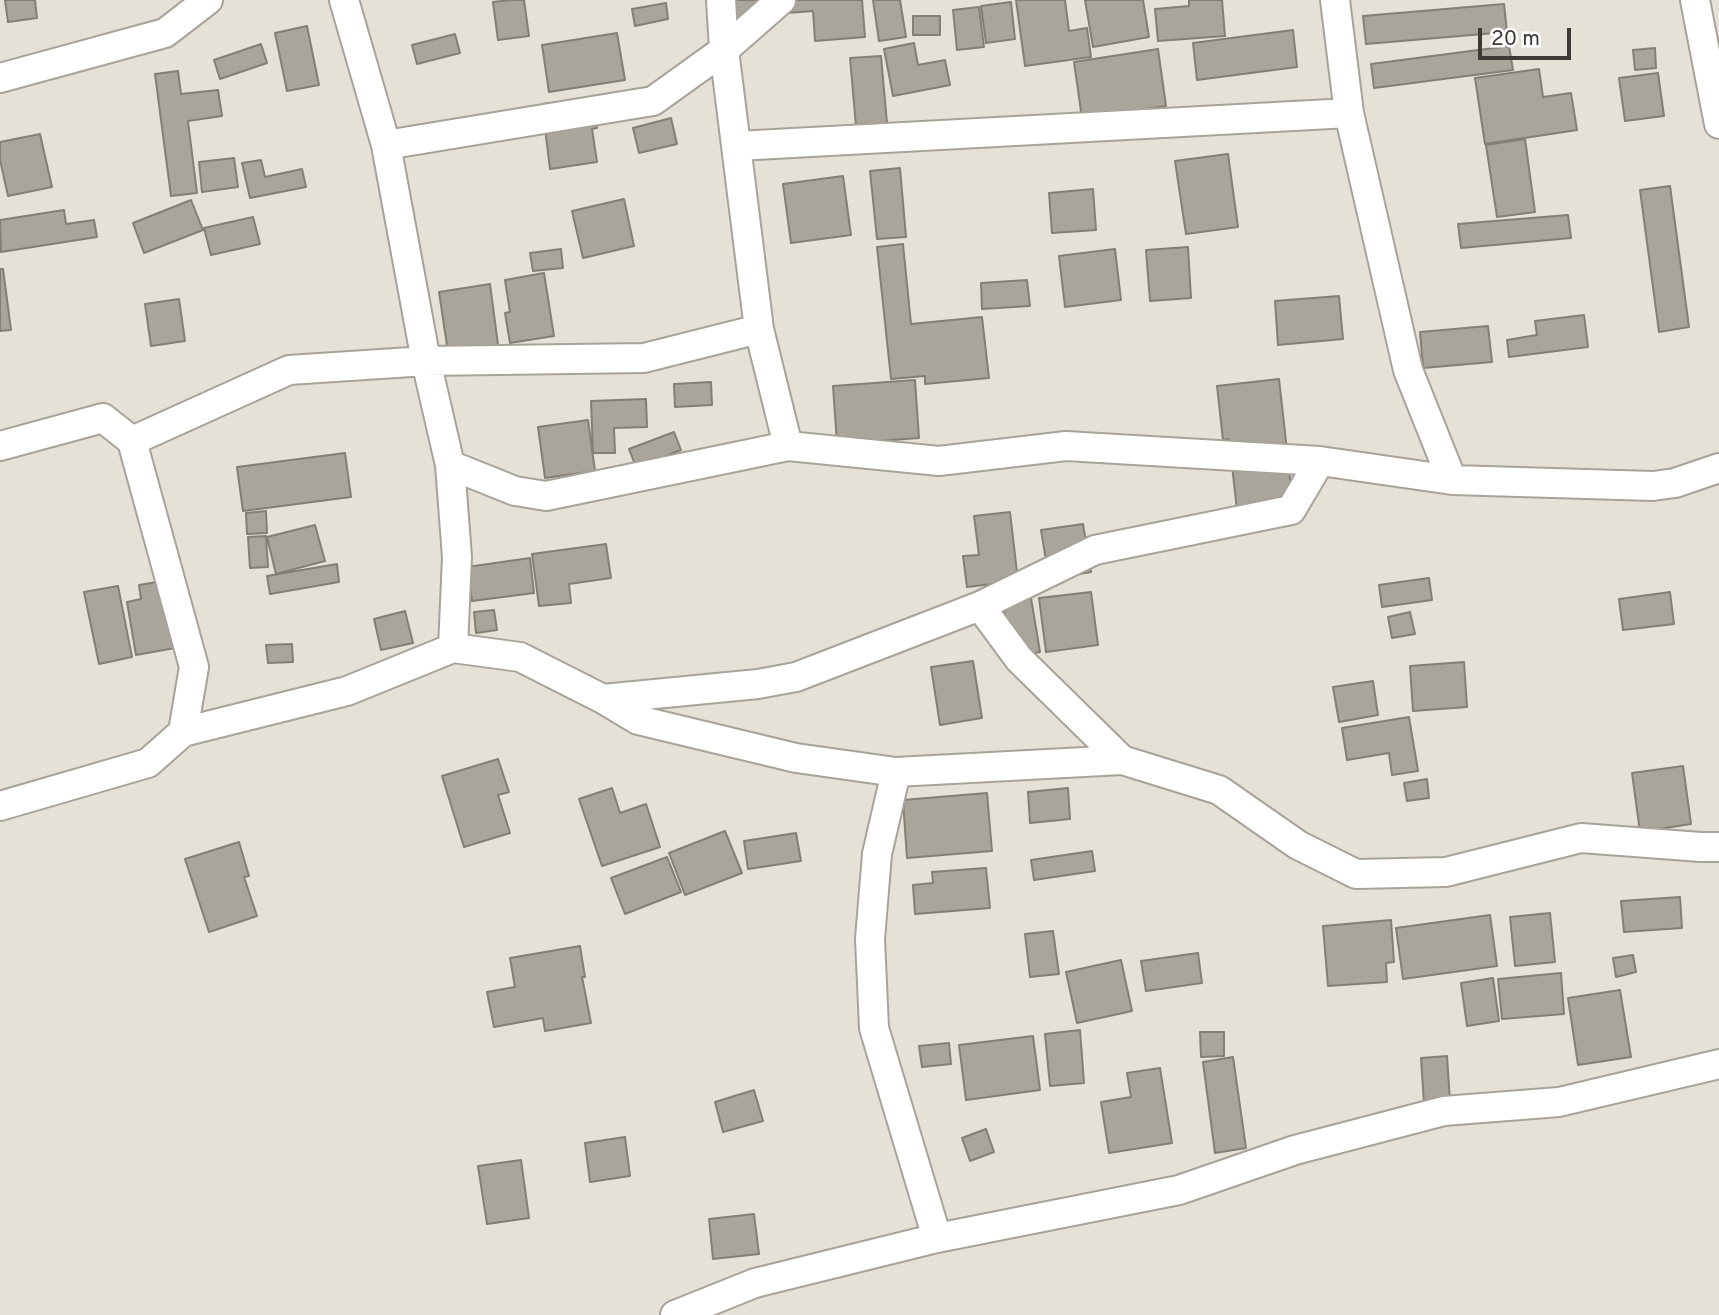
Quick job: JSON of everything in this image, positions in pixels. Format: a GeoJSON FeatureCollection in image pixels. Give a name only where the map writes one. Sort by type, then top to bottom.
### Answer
{"type":"FeatureCollection","features":[{"type":"Feature","properties":{"kind":"street"},"geometry":{"type":"LineString","coordinates":[[0,78],[165,33],[208,0]]}},
{"type":"Feature","properties":{"kind":"street"},"geometry":{"type":"LineString","coordinates":[[344,0],[386,145],[426,361],[450,465],[457,557],[453,648]]}},
{"type":"Feature","properties":{"kind":"street"},"geometry":{"type":"LineString","coordinates":[[721,0],[724,50],[759,329],[788,446]]}},
{"type":"Feature","properties":{"kind":"street"},"geometry":{"type":"LineString","coordinates":[[386,145],[653,101],[724,50],[781,0]]}},
{"type":"Feature","properties":{"kind":"street"},"geometry":{"type":"LineString","coordinates":[[1335,0],[1349,113],[1408,370],[1452,480]]}},
{"type":"Feature","properties":{"kind":"street"},"geometry":{"type":"LineString","coordinates":[[1695,0],[1719,124]]}},
{"type":"Feature","properties":{"kind":"street"},"geometry":{"type":"LineString","coordinates":[[737,146],[1349,113]]}},
{"type":"Feature","properties":{"kind":"street"},"geometry":{"type":"LineString","coordinates":[[132,441],[289,370],[426,361],[644,358],[759,329]]}},
{"type":"Feature","properties":{"kind":"street"},"geometry":{"type":"LineString","coordinates":[[0,446],[103,418],[132,441],[194,667],[183,732]]}},
{"type":"Feature","properties":{"kind":"street"},"geometry":{"type":"LineString","coordinates":[[450,465],[516,491],[546,496],[788,446],[939,461],[1066,446],[1320,461],[1452,480],[1653,486],[1675,484],[1719,468]]}},
{"type":"Feature","properties":{"kind":"street"},"geometry":{"type":"LineString","coordinates":[[603,699],[758,684],[796,677],[980,606],[1095,550],[1291,510],[1320,461]]}},
{"type":"Feature","properties":{"kind":"street"},"geometry":{"type":"LineString","coordinates":[[980,606],[1019,659],[1122,760]]}},
{"type":"Feature","properties":{"kind":"street"},"geometry":{"type":"LineString","coordinates":[[0,806],[148,763],[183,732],[347,691],[453,648],[520,657],[638,720],[796,758],[896,772],[1122,760],[1219,790],[1298,845],[1356,874],[1446,872],[1581,838],[1719,846]]}},
{"type":"Feature","properties":{"kind":"street"},"geometry":{"type":"LineString","coordinates":[[896,772],[877,854],[870,939],[874,1028],[937,1238]]}},
{"type":"Feature","properties":{"kind":"street"},"geometry":{"type":"LineString","coordinates":[[675,1315],[755,1283],[937,1238],[1179,1190],[1295,1150],[1444,1111],[1559,1101],[1719,1064]]}},
{"type":"Feature","properties":{"kind":"building"},"geometry":{"type":"Polygon","coordinates":[[[5,0],[35,0],[37,18],[8,22],[5,0]]]}},
{"type":"Feature","properties":{"kind":"building"},"geometry":{"type":"Polygon","coordinates":[[[524,0],[529,36],[498,40],[493,2],[524,0]]]}},
{"type":"Feature","properties":{"kind":"building"},"geometry":{"type":"Polygon","coordinates":[[[735,0],[862,0],[865,37],[815,41],[813,11],[736,17],[735,0]]]}},
{"type":"Feature","properties":{"kind":"building"},"geometry":{"type":"Polygon","coordinates":[[[873,0],[900,0],[906,37],[879,41],[873,0]]]}},
{"type":"Feature","properties":{"kind":"building"},"geometry":{"type":"Polygon","coordinates":[[[1016,0],[1065,0],[1069,31],[1087,28],[1091,57],[1025,66],[1016,0]]]}},
{"type":"Feature","properties":{"kind":"building"},"geometry":{"type":"Polygon","coordinates":[[[1085,0],[1143,0],[1149,37],[1093,47],[1085,0]]]}},
{"type":"Feature","properties":{"kind":"building"},"geometry":{"type":"Polygon","coordinates":[[[1189,0],[1222,0],[1225,36],[1158,41],[1155,9],[1189,6],[1189,0]]]}},
{"type":"Feature","properties":{"kind":"building"},"geometry":{"type":"Polygon","coordinates":[[[1011,2],[1015,39],[986,43],[981,6],[1011,2]]]}},
{"type":"Feature","properties":{"kind":"building"},"geometry":{"type":"Polygon","coordinates":[[[666,3],[668,19],[635,26],[632,9],[666,3]]]}},
{"type":"Feature","properties":{"kind":"building"},"geometry":{"type":"Polygon","coordinates":[[[1504,4],[1507,32],[1366,44],[1363,16],[1504,4]]]}},
{"type":"Feature","properties":{"kind":"building"},"geometry":{"type":"Polygon","coordinates":[[[979,7],[984,47],[957,50],[953,10],[979,7]]]}},
{"type":"Feature","properties":{"kind":"building"},"geometry":{"type":"Polygon","coordinates":[[[913,16],[940,16],[940,35],[913,35],[913,16]]]}},
{"type":"Feature","properties":{"kind":"building"},"geometry":{"type":"Polygon","coordinates":[[[307,26],[319,85],[287,91],[275,33],[307,26]]]}},
{"type":"Feature","properties":{"kind":"building"},"geometry":{"type":"Polygon","coordinates":[[[1293,30],[1297,67],[1197,80],[1193,43],[1293,30]]]}},
{"type":"Feature","properties":{"kind":"building"},"geometry":{"type":"Polygon","coordinates":[[[617,33],[625,80],[549,92],[542,45],[617,33]]]}},
{"type":"Feature","properties":{"kind":"building"},"geometry":{"type":"Polygon","coordinates":[[[455,34],[460,53],[417,64],[412,45],[455,34]]]}},
{"type":"Feature","properties":{"kind":"building"},"geometry":{"type":"Polygon","coordinates":[[[914,43],[918,65],[945,60],[950,85],[893,96],[884,49],[914,43]]]}},
{"type":"Feature","properties":{"kind":"building"},"geometry":{"type":"Polygon","coordinates":[[[261,44],[267,63],[220,79],[214,60],[261,44]]]}},
{"type":"Feature","properties":{"kind":"building"},"geometry":{"type":"Polygon","coordinates":[[[1509,46],[1513,70],[1374,88],[1371,64],[1509,46]]]}},
{"type":"Feature","properties":{"kind":"building"},"geometry":{"type":"Polygon","coordinates":[[[1655,48],[1656,68],[1635,70],[1633,50],[1655,48]]]}},
{"type":"Feature","properties":{"kind":"building"},"geometry":{"type":"Polygon","coordinates":[[[1158,49],[1166,106],[1082,118],[1074,62],[1158,49]]]}},
{"type":"Feature","properties":{"kind":"building"},"geometry":{"type":"Polygon","coordinates":[[[881,56],[887,123],[856,126],[850,58],[881,56]]]}},
{"type":"Feature","properties":{"kind":"building"},"geometry":{"type":"Polygon","coordinates":[[[1539,69],[1543,97],[1571,93],[1577,130],[1485,144],[1475,78],[1539,69]]]}},
{"type":"Feature","properties":{"kind":"building"},"geometry":{"type":"Polygon","coordinates":[[[178,71],[181,94],[218,90],[222,116],[188,121],[197,193],[171,196],[155,74],[178,71]]]}},
{"type":"Feature","properties":{"kind":"building"},"geometry":{"type":"Polygon","coordinates":[[[1658,73],[1664,116],[1625,121],[1619,78],[1658,73]]]}},
{"type":"Feature","properties":{"kind":"building"},"geometry":{"type":"Polygon","coordinates":[[[593,98],[597,128],[592,129],[597,162],[550,169],[542,104],[593,98]]]}},
{"type":"Feature","properties":{"kind":"building"},"geometry":{"type":"Polygon","coordinates":[[[671,118],[677,144],[639,153],[633,128],[671,118]]]}},
{"type":"Feature","properties":{"kind":"building"},"geometry":{"type":"Polygon","coordinates":[[[40,134],[52,187],[8,196],[0,160],[0,142],[40,134]]]}},
{"type":"Feature","properties":{"kind":"building"},"geometry":{"type":"Polygon","coordinates":[[[1525,139],[1535,212],[1497,217],[1486,145],[1525,139]]]}},
{"type":"Feature","properties":{"kind":"building"},"geometry":{"type":"Polygon","coordinates":[[[1228,154],[1238,227],[1186,234],[1175,161],[1228,154]]]}},
{"type":"Feature","properties":{"kind":"building"},"geometry":{"type":"Polygon","coordinates":[[[234,158],[238,187],[202,192],[199,162],[234,158]]]}},
{"type":"Feature","properties":{"kind":"building"},"geometry":{"type":"Polygon","coordinates":[[[261,160],[265,177],[302,169],[306,187],[250,198],[242,163],[261,160]]]}},
{"type":"Feature","properties":{"kind":"building"},"geometry":{"type":"Polygon","coordinates":[[[900,168],[906,237],[877,239],[870,171],[900,168]]]}},
{"type":"Feature","properties":{"kind":"building"},"geometry":{"type":"Polygon","coordinates":[[[843,176],[851,235],[791,243],[783,184],[843,176]]]}},
{"type":"Feature","properties":{"kind":"building"},"geometry":{"type":"Polygon","coordinates":[[[1670,186],[1689,327],[1659,332],[1640,190],[1670,186]]]}},
{"type":"Feature","properties":{"kind":"building"},"geometry":{"type":"Polygon","coordinates":[[[1093,189],[1096,230],[1052,233],[1049,193],[1093,189]]]}},
{"type":"Feature","properties":{"kind":"building"},"geometry":{"type":"Polygon","coordinates":[[[624,199],[634,246],[583,258],[572,211],[624,199]]]}},
{"type":"Feature","properties":{"kind":"building"},"geometry":{"type":"Polygon","coordinates":[[[191,200],[203,230],[144,253],[133,223],[191,200]]]}},
{"type":"Feature","properties":{"kind":"building"},"geometry":{"type":"Polygon","coordinates":[[[64,210],[66,224],[94,220],[97,237],[1,252],[0,220],[64,210]]]}},
{"type":"Feature","properties":{"kind":"building"},"geometry":{"type":"Polygon","coordinates":[[[1568,215],[1571,238],[1461,248],[1458,224],[1568,215]]]}},
{"type":"Feature","properties":{"kind":"building"},"geometry":{"type":"Polygon","coordinates":[[[253,217],[260,244],[211,255],[204,228],[253,217]]]}},
{"type":"Feature","properties":{"kind":"building"},"geometry":{"type":"Polygon","coordinates":[[[903,244],[911,324],[982,317],[989,378],[925,384],[925,376],[891,379],[877,247],[903,244]]]}},
{"type":"Feature","properties":{"kind":"building"},"geometry":{"type":"Polygon","coordinates":[[[1188,247],[1191,298],[1150,301],[1146,250],[1188,247]]]}},
{"type":"Feature","properties":{"kind":"building"},"geometry":{"type":"Polygon","coordinates":[[[561,249],[563,268],[533,271],[530,253],[561,249]]]}},
{"type":"Feature","properties":{"kind":"building"},"geometry":{"type":"Polygon","coordinates":[[[1115,249],[1121,300],[1065,307],[1059,256],[1115,249]]]}},
{"type":"Feature","properties":{"kind":"building"},"geometry":{"type":"Polygon","coordinates":[[[0,269],[3,269],[11,330],[0,331],[0,269]]]}},
{"type":"Feature","properties":{"kind":"building"},"geometry":{"type":"Polygon","coordinates":[[[544,273],[554,336],[510,343],[505,313],[510,312],[505,280],[544,273]]]}},
{"type":"Feature","properties":{"kind":"building"},"geometry":{"type":"Polygon","coordinates":[[[1027,280],[1030,306],[982,309],[981,283],[1027,280]]]}},
{"type":"Feature","properties":{"kind":"building"},"geometry":{"type":"Polygon","coordinates":[[[490,284],[498,345],[448,352],[439,292],[490,284]]]}},
{"type":"Feature","properties":{"kind":"building"},"geometry":{"type":"Polygon","coordinates":[[[1339,296],[1343,339],[1278,345],[1275,301],[1339,296]]]}},
{"type":"Feature","properties":{"kind":"building"},"geometry":{"type":"Polygon","coordinates":[[[179,299],[185,341],[151,346],[145,304],[179,299]]]}},
{"type":"Feature","properties":{"kind":"building"},"geometry":{"type":"Polygon","coordinates":[[[1584,315],[1588,347],[1509,357],[1507,340],[1537,335],[1535,321],[1584,315]]]}},
{"type":"Feature","properties":{"kind":"building"},"geometry":{"type":"Polygon","coordinates":[[[1488,326],[1492,362],[1423,368],[1420,332],[1488,326]]]}},
{"type":"Feature","properties":{"kind":"building"},"geometry":{"type":"Polygon","coordinates":[[[1279,379],[1293,504],[1237,510],[1229,439],[1223,440],[1217,386],[1279,379]]]}},
{"type":"Feature","properties":{"kind":"building"},"geometry":{"type":"Polygon","coordinates":[[[915,380],[919,438],[837,444],[833,386],[915,380]]]}},
{"type":"Feature","properties":{"kind":"building"},"geometry":{"type":"Polygon","coordinates":[[[711,382],[712,405],[675,407],[674,384],[711,382]]]}},
{"type":"Feature","properties":{"kind":"building"},"geometry":{"type":"Polygon","coordinates":[[[646,399],[647,427],[614,428],[615,453],[593,453],[591,401],[646,399]]]}},
{"type":"Feature","properties":{"kind":"building"},"geometry":{"type":"Polygon","coordinates":[[[588,420],[595,471],[545,478],[538,427],[588,420]]]}},
{"type":"Feature","properties":{"kind":"building"},"geometry":{"type":"Polygon","coordinates":[[[674,432],[681,450],[636,467],[629,449],[674,432]]]}},
{"type":"Feature","properties":{"kind":"building"},"geometry":{"type":"Polygon","coordinates":[[[345,453],[351,497],[243,511],[237,467],[345,453]]]}},
{"type":"Feature","properties":{"kind":"building"},"geometry":{"type":"Polygon","coordinates":[[[266,511],[267,533],[247,534],[246,513],[266,511]]]}},
{"type":"Feature","properties":{"kind":"building"},"geometry":{"type":"Polygon","coordinates":[[[1010,512],[1018,581],[967,587],[963,556],[979,555],[974,516],[1010,512]]]}},
{"type":"Feature","properties":{"kind":"building"},"geometry":{"type":"Polygon","coordinates":[[[1083,524],[1091,572],[1049,579],[1041,530],[1083,524]]]}},
{"type":"Feature","properties":{"kind":"building"},"geometry":{"type":"Polygon","coordinates":[[[315,525],[325,561],[276,574],[267,537],[315,525]]]}},
{"type":"Feature","properties":{"kind":"building"},"geometry":{"type":"Polygon","coordinates":[[[266,536],[268,567],[250,568],[248,537],[266,536]]]}},
{"type":"Feature","properties":{"kind":"building"},"geometry":{"type":"Polygon","coordinates":[[[606,544],[611,578],[569,584],[571,603],[539,606],[532,554],[606,544]]]}},
{"type":"Feature","properties":{"kind":"building"},"geometry":{"type":"Polygon","coordinates":[[[530,558],[534,593],[472,601],[467,567],[530,558]]]}},
{"type":"Feature","properties":{"kind":"building"},"geometry":{"type":"Polygon","coordinates":[[[337,564],[339,582],[270,594],[267,576],[337,564]]]}},
{"type":"Feature","properties":{"kind":"building"},"geometry":{"type":"Polygon","coordinates":[[[181,578],[192,645],[136,655],[127,602],[141,599],[139,585],[181,578]]]}},
{"type":"Feature","properties":{"kind":"building"},"geometry":{"type":"Polygon","coordinates":[[[1429,578],[1432,600],[1382,607],[1379,585],[1429,578]]]}},
{"type":"Feature","properties":{"kind":"building"},"geometry":{"type":"Polygon","coordinates":[[[118,586],[132,657],[99,664],[84,592],[118,586]]]}},
{"type":"Feature","properties":{"kind":"building"},"geometry":{"type":"Polygon","coordinates":[[[1091,592],[1098,645],[1046,652],[1039,598],[1091,592]]]}},
{"type":"Feature","properties":{"kind":"building"},"geometry":{"type":"Polygon","coordinates":[[[1670,592],[1674,624],[1623,630],[1619,599],[1670,592]]]}},
{"type":"Feature","properties":{"kind":"building"},"geometry":{"type":"Polygon","coordinates":[[[1031,598],[1040,652],[1012,657],[1003,602],[1031,598]]]}},
{"type":"Feature","properties":{"kind":"building"},"geometry":{"type":"Polygon","coordinates":[[[494,610],[497,630],[476,633],[474,612],[494,610]]]}},
{"type":"Feature","properties":{"kind":"building"},"geometry":{"type":"Polygon","coordinates":[[[405,611],[413,643],[381,650],[374,619],[405,611]]]}},
{"type":"Feature","properties":{"kind":"building"},"geometry":{"type":"Polygon","coordinates":[[[1410,612],[1415,634],[1392,638],[1388,617],[1410,612]]]}},
{"type":"Feature","properties":{"kind":"building"},"geometry":{"type":"Polygon","coordinates":[[[292,644],[293,662],[268,663],[266,645],[292,644]]]}},
{"type":"Feature","properties":{"kind":"building"},"geometry":{"type":"Polygon","coordinates":[[[973,661],[982,718],[940,725],[931,667],[973,661]]]}},
{"type":"Feature","properties":{"kind":"building"},"geometry":{"type":"Polygon","coordinates":[[[1464,662],[1467,707],[1413,711],[1410,666],[1464,662]]]}},
{"type":"Feature","properties":{"kind":"building"},"geometry":{"type":"Polygon","coordinates":[[[1373,681],[1378,715],[1339,722],[1333,687],[1373,681]]]}},
{"type":"Feature","properties":{"kind":"building"},"geometry":{"type":"Polygon","coordinates":[[[1409,717],[1418,771],[1392,775],[1389,753],[1347,760],[1342,728],[1409,717]]]}},
{"type":"Feature","properties":{"kind":"building"},"geometry":{"type":"Polygon","coordinates":[[[498,759],[509,792],[498,795],[510,833],[464,847],[442,776],[498,759]]]}},
{"type":"Feature","properties":{"kind":"building"},"geometry":{"type":"Polygon","coordinates":[[[1683,766],[1691,824],[1640,832],[1632,773],[1683,766]]]}},
{"type":"Feature","properties":{"kind":"building"},"geometry":{"type":"Polygon","coordinates":[[[1427,779],[1429,798],[1407,801],[1404,783],[1427,779]]]}},
{"type":"Feature","properties":{"kind":"building"},"geometry":{"type":"Polygon","coordinates":[[[612,788],[620,813],[646,804],[660,847],[602,866],[579,799],[612,788]]]}},
{"type":"Feature","properties":{"kind":"building"},"geometry":{"type":"Polygon","coordinates":[[[1068,788],[1070,819],[1030,823],[1028,792],[1068,788]]]}},
{"type":"Feature","properties":{"kind":"building"},"geometry":{"type":"Polygon","coordinates":[[[987,793],[992,851],[907,858],[903,800],[987,793]]]}},
{"type":"Feature","properties":{"kind":"building"},"geometry":{"type":"Polygon","coordinates":[[[725,831],[742,873],[685,895],[669,853],[725,831]]]}},
{"type":"Feature","properties":{"kind":"building"},"geometry":{"type":"Polygon","coordinates":[[[796,833],[801,861],[748,869],[744,841],[796,833]]]}},
{"type":"Feature","properties":{"kind":"building"},"geometry":{"type":"Polygon","coordinates":[[[239,842],[249,876],[244,877],[257,916],[209,932],[185,859],[239,842]]]}},
{"type":"Feature","properties":{"kind":"building"},"geometry":{"type":"Polygon","coordinates":[[[1092,851],[1095,871],[1034,880],[1031,860],[1092,851]]]}},
{"type":"Feature","properties":{"kind":"building"},"geometry":{"type":"Polygon","coordinates":[[[667,857],[681,892],[625,914],[611,878],[667,857]]]}},
{"type":"Feature","properties":{"kind":"building"},"geometry":{"type":"Polygon","coordinates":[[[986,868],[990,908],[915,914],[913,885],[933,883],[932,872],[986,868]]]}},
{"type":"Feature","properties":{"kind":"building"},"geometry":{"type":"Polygon","coordinates":[[[1680,897],[1682,928],[1624,932],[1621,901],[1680,897]]]}},
{"type":"Feature","properties":{"kind":"building"},"geometry":{"type":"Polygon","coordinates":[[[1550,913],[1555,962],[1515,966],[1510,917],[1550,913]]]}},
{"type":"Feature","properties":{"kind":"building"},"geometry":{"type":"Polygon","coordinates":[[[1490,915],[1497,966],[1403,979],[1396,928],[1490,915]]]}},
{"type":"Feature","properties":{"kind":"building"},"geometry":{"type":"Polygon","coordinates":[[[1391,920],[1394,962],[1386,963],[1387,982],[1328,986],[1323,926],[1391,920]]]}},
{"type":"Feature","properties":{"kind":"building"},"geometry":{"type":"Polygon","coordinates":[[[1053,931],[1059,974],[1030,977],[1025,934],[1053,931]]]}},
{"type":"Feature","properties":{"kind":"building"},"geometry":{"type":"Polygon","coordinates":[[[580,946],[585,977],[582,977],[591,1023],[545,1031],[543,1018],[494,1027],[487,992],[515,987],[510,958],[580,946]]]}},
{"type":"Feature","properties":{"kind":"building"},"geometry":{"type":"Polygon","coordinates":[[[1198,953],[1202,983],[1146,991],[1141,961],[1198,953]]]}},
{"type":"Feature","properties":{"kind":"building"},"geometry":{"type":"Polygon","coordinates":[[[1633,955],[1636,972],[1616,977],[1613,958],[1633,955]]]}},
{"type":"Feature","properties":{"kind":"building"},"geometry":{"type":"Polygon","coordinates":[[[1121,960],[1132,1011],[1077,1023],[1066,972],[1121,960]]]}},
{"type":"Feature","properties":{"kind":"building"},"geometry":{"type":"Polygon","coordinates":[[[1561,973],[1564,1014],[1502,1019],[1498,979],[1561,973]]]}},
{"type":"Feature","properties":{"kind":"building"},"geometry":{"type":"Polygon","coordinates":[[[1493,978],[1499,1021],[1467,1026],[1461,983],[1493,978]]]}},
{"type":"Feature","properties":{"kind":"building"},"geometry":{"type":"Polygon","coordinates":[[[1620,990],[1631,1057],[1578,1065],[1568,998],[1620,990]]]}},
{"type":"Feature","properties":{"kind":"building"},"geometry":{"type":"Polygon","coordinates":[[[1080,1030],[1084,1083],[1050,1086],[1045,1034],[1080,1030]]]}},
{"type":"Feature","properties":{"kind":"building"},"geometry":{"type":"Polygon","coordinates":[[[1200,1032],[1224,1032],[1224,1056],[1201,1057],[1200,1032]]]}},
{"type":"Feature","properties":{"kind":"building"},"geometry":{"type":"Polygon","coordinates":[[[1033,1036],[1040,1090],[966,1100],[959,1045],[1033,1036]]]}},
{"type":"Feature","properties":{"kind":"building"},"geometry":{"type":"Polygon","coordinates":[[[949,1043],[951,1064],[922,1067],[919,1046],[949,1043]]]}},
{"type":"Feature","properties":{"kind":"building"},"geometry":{"type":"Polygon","coordinates":[[[1447,1056],[1451,1116],[1425,1118],[1421,1058],[1447,1056]]]}},
{"type":"Feature","properties":{"kind":"building"},"geometry":{"type":"Polygon","coordinates":[[[1233,1057],[1246,1148],[1215,1153],[1203,1062],[1233,1057]]]}},
{"type":"Feature","properties":{"kind":"building"},"geometry":{"type":"Polygon","coordinates":[[[1160,1068],[1172,1143],[1109,1153],[1101,1102],[1131,1097],[1127,1073],[1160,1068]]]}},
{"type":"Feature","properties":{"kind":"building"},"geometry":{"type":"Polygon","coordinates":[[[754,1090],[763,1121],[723,1132],[715,1102],[754,1090]]]}},
{"type":"Feature","properties":{"kind":"building"},"geometry":{"type":"Polygon","coordinates":[[[986,1129],[994,1152],[970,1161],[962,1138],[986,1129]]]}},
{"type":"Feature","properties":{"kind":"building"},"geometry":{"type":"Polygon","coordinates":[[[625,1137],[630,1176],[590,1182],[585,1143],[625,1137]]]}},
{"type":"Feature","properties":{"kind":"building"},"geometry":{"type":"Polygon","coordinates":[[[521,1160],[529,1218],[487,1224],[478,1166],[521,1160]]]}},
{"type":"Feature","properties":{"kind":"building"},"geometry":{"type":"Polygon","coordinates":[[[754,1214],[759,1254],[713,1259],[709,1219],[754,1214]]]}}]}
